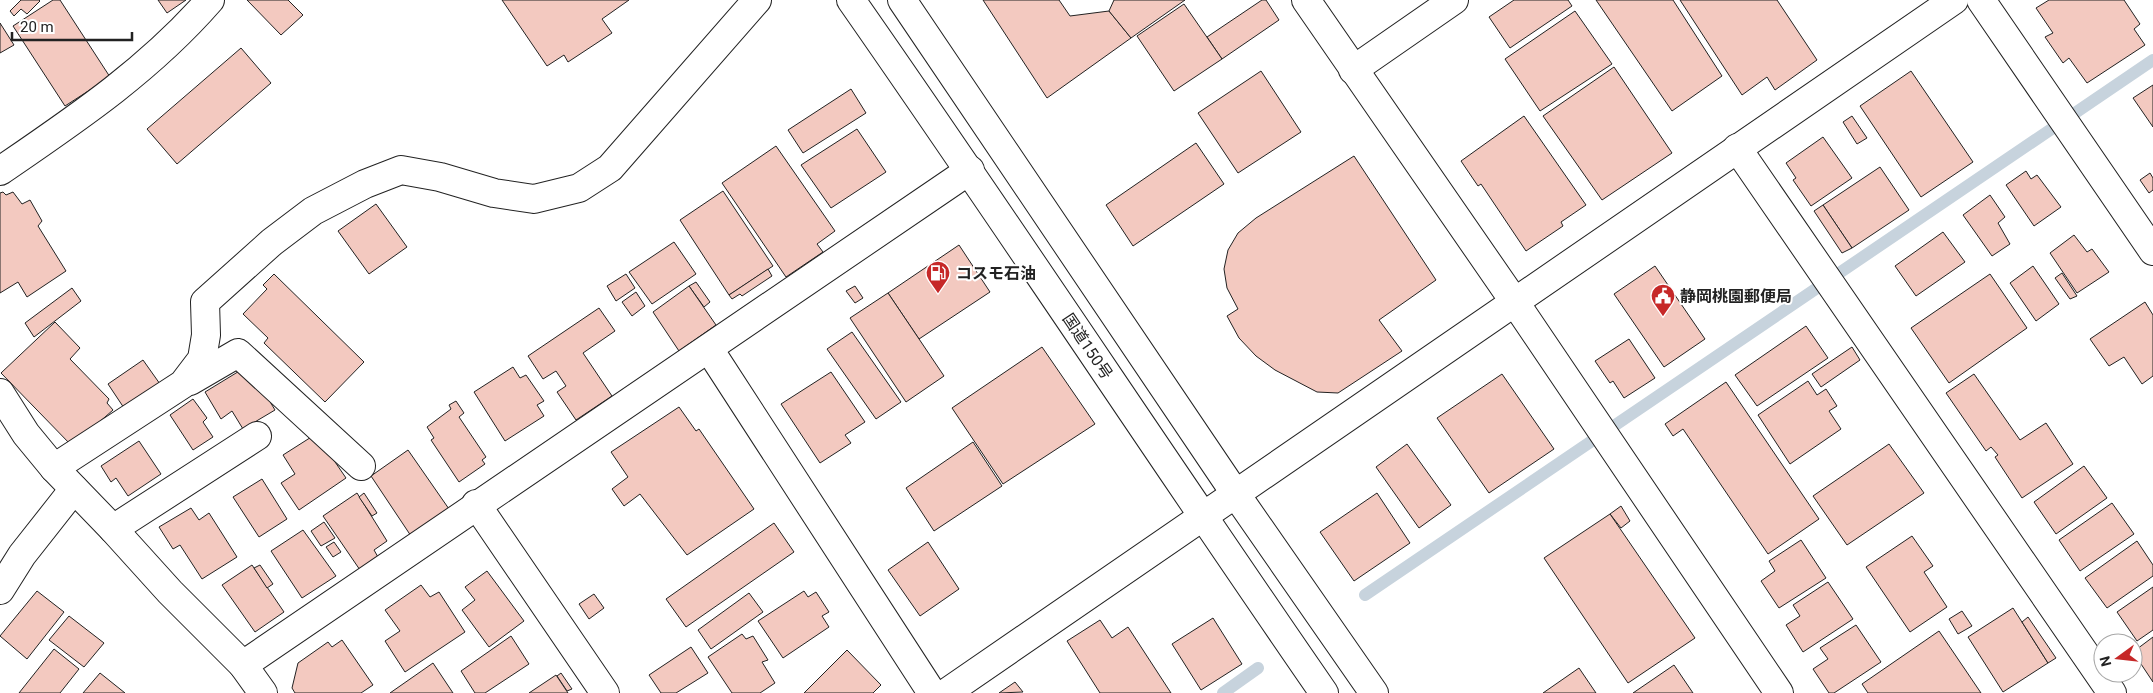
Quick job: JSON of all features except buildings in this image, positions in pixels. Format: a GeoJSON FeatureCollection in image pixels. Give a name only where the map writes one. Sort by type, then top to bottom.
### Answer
{"type":"FeatureCollection","features":[{"type":"Feature","properties":{"kind":"main road"},"geometry":{"type":"LineString","coordinates":[[0,171],[113,92],[185,29],[210,0]]}},
{"type":"Feature","properties":{"kind":"main road"},"geometry":{"type":"LineString","coordinates":[[183,384],[202,360],[206,335],[205,302],[272,242],[314,211],[365,184],[401,170],[440,177],[494,193],[534,199],[579,188],[610,168],[756,0]]}},
{"type":"Feature","properties":{"kind":"main road","name":"国道150号"},"geometry":{"type":"LineString","coordinates":[[851,0],[970,170],[1202,517],[1324,693]]}},
{"type":"Feature","properties":{"kind":"main road"},"geometry":{"type":"LineString","coordinates":[[1306,0],[1514,301],[1779,693]]}},
{"type":"Feature","properties":{"kind":"main road"},"geometry":{"type":"LineString","coordinates":[[1353,70],[1454,0]]}},
{"type":"Feature","properties":{"kind":"main road"},"geometry":{"type":"LineString","coordinates":[[946,693],[1954,0]]}},
{"type":"Feature","properties":{"kind":"main road"},"geometry":{"type":"LineString","coordinates":[[1981,0],[2153,251]]}},
{"type":"Feature","properties":{"kind":"main road"},"geometry":{"type":"LineString","coordinates":[[910,3],[1235,493],[1374,693]]}},
{"type":"Feature","properties":{"kind":"main road"},"geometry":{"type":"LineString","coordinates":[[1738,148],[2112,693]]}},
{"type":"Feature","properties":{"kind":"main road"},"geometry":{"type":"LineString","coordinates":[[243,665],[476,504],[709,349],[970,170]]}},
{"type":"Feature","properties":{"kind":"main road"},"geometry":{"type":"LineString","coordinates":[[709,349],[932,693]]}},
{"type":"Feature","properties":{"kind":"main road"},"geometry":{"type":"LineString","coordinates":[[54,468],[183,384],[238,353],[361,466]]}},
{"type":"Feature","properties":{"kind":"main road"},"geometry":{"type":"LineString","coordinates":[[0,393],[26,434],[54,468],[170,592],[243,665],[263,693]]}},
{"type":"Feature","properties":{"kind":"main road"},"geometry":{"type":"LineString","coordinates":[[113,529],[257,436]]}},
{"type":"Feature","properties":{"kind":"main road"},"geometry":{"type":"LineString","coordinates":[[0,590],[22,555],[74,489]]}},
{"type":"Feature","properties":{"kind":"main road"},"geometry":{"type":"LineString","coordinates":[[476,504],[605,693]]}},
{"type":"Feature","properties":{"kind":"waterway"},"geometry":{"type":"LineString","coordinates":[[1365,595],[2153,60]]}},
{"type":"Feature","properties":{"kind":"waterway"},"geometry":{"type":"LineString","coordinates":[[1223,693],[1258,668]]}},
{"type":"Feature","properties":{"kind":"place","name":"コスモ石油"},"geometry":{"type":"Point","coordinates":[938,294]}},
{"type":"Feature","properties":{"kind":"place","name":"静岡桃園郵便局"},"geometry":{"type":"Point","coordinates":[1663,317]}}]}
